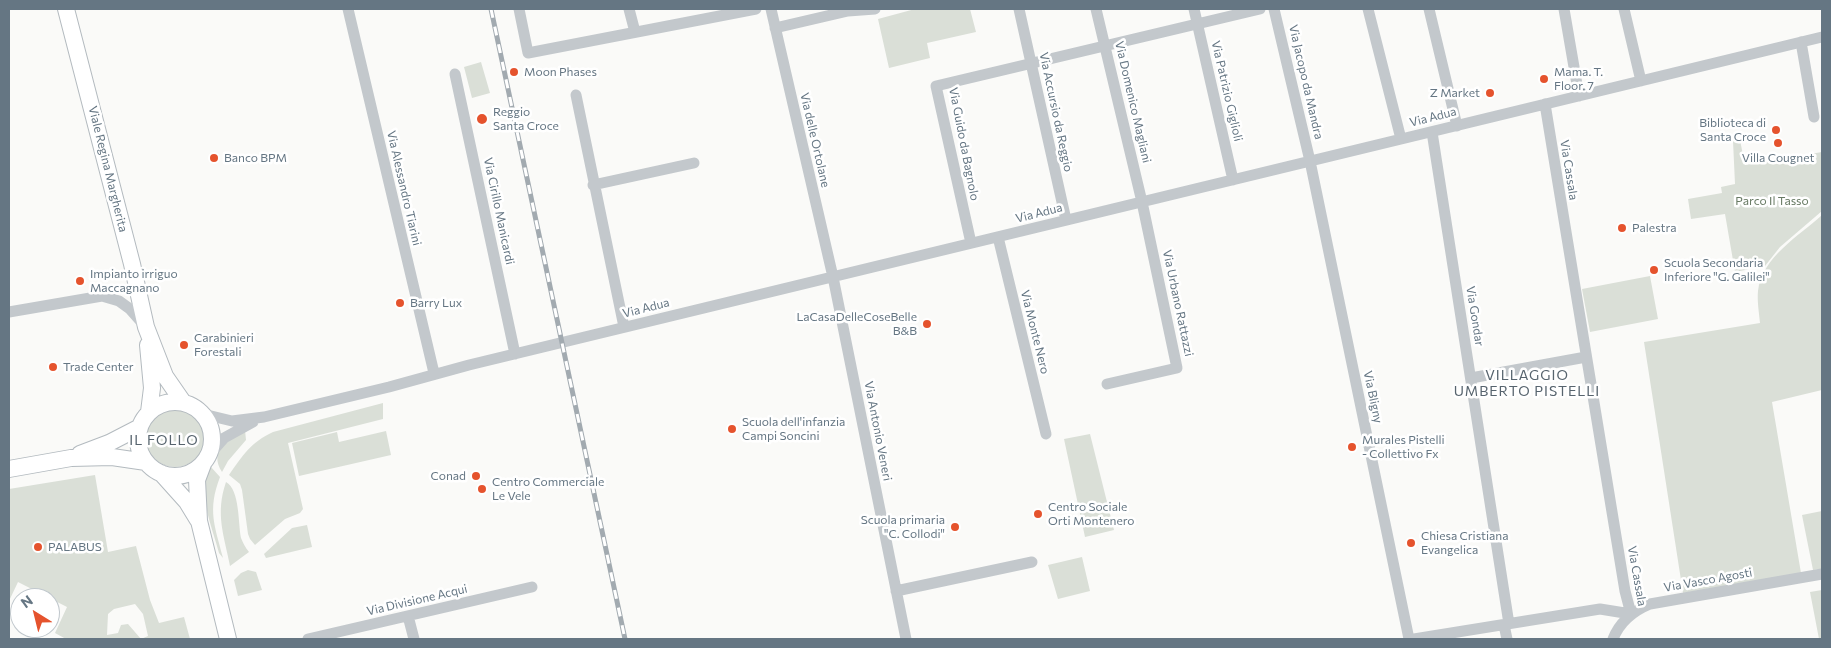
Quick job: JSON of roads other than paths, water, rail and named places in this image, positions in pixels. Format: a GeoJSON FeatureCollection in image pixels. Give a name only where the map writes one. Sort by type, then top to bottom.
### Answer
{"type":"FeatureCollection","features":[{"type":"Feature","properties":{"kind":"main road","name":"Viale Regina Margherita"},"geometry":{"type":"LineString","coordinates":[[66,9],[130,255],[146,329],[152,388],[149,412],[140,427]]}},
{"type":"Feature","properties":{"kind":"main road","name":"Viale Regina Margherita"},"geometry":{"type":"LineString","coordinates":[[146,329],[157,352],[165,376],[183,402],[203,414]]}},
{"type":"Feature","properties":{"kind":"main road"},"geometry":{"type":"LineString","coordinates":[[149,412],[159,405],[183,402]]}},
{"type":"Feature","properties":{"kind":"main road"},"geometry":{"type":"LineString","coordinates":[[203,414],[209,423],[212,444],[197,480],[199,521],[228,639]]}},
{"type":"Feature","properties":{"kind":"main road"},"geometry":{"type":"LineString","coordinates":[[71,458],[109,443],[140,427]]}},
{"type":"Feature","properties":{"kind":"main road"},"geometry":{"type":"LineString","coordinates":[[140,427],[138,445],[146,462],[152,469],[161,474],[187,502],[199,521]]}},
{"type":"Feature","properties":{"kind":"main road"},"geometry":{"type":"LineString","coordinates":[[9,470],[71,458],[112,457],[146,462]]}},
{"type":"Feature","properties":{"kind":"main road"},"geometry":{"type":"LineString","coordinates":[[161,474],[183,476],[194,472],[206,459]]}},
{"type":"Feature","properties":{"kind":"street","name":"Via Alessandro Tiarini"},"geometry":{"type":"LineString","coordinates":[[348,9],[434,373]]}},
{"type":"Feature","properties":{"kind":"street"},"geometry":{"type":"LineString","coordinates":[[519,9],[528,53],[756,9]]}},
{"type":"Feature","properties":{"kind":"street"},"geometry":{"type":"LineString","coordinates":[[629,9],[634,32]]}},
{"type":"Feature","properties":{"kind":"street","name":"Via delle Ortolane"},"geometry":{"type":"LineString","coordinates":[[771,9],[833,277]]}},
{"type":"Feature","properties":{"kind":"street","name":"Via Accursio da Reggio"},"geometry":{"type":"LineString","coordinates":[[1019,9],[1066,220]]}},
{"type":"Feature","properties":{"kind":"street","name":"Via Domenico Magliani"},"geometry":{"type":"LineString","coordinates":[[1096,9],[1142,202]]}},
{"type":"Feature","properties":{"kind":"street","name":"Via Patrizio Giglioli"},"geometry":{"type":"LineString","coordinates":[[1194,9],[1233,180]]}},
{"type":"Feature","properties":{"kind":"street"},"geometry":{"type":"LineString","coordinates":[[1032,64],[1260,9]]}},
{"type":"Feature","properties":{"kind":"street","name":"Via Jacopo da Mandra"},"geometry":{"type":"LineString","coordinates":[[1274,9],[1310,161]]}},
{"type":"Feature","properties":{"kind":"street"},"geometry":{"type":"LineString","coordinates":[[1368,9],[1401,139]]}},
{"type":"Feature","properties":{"kind":"street"},"geometry":{"type":"LineString","coordinates":[[1429,9],[1457,126]]}},
{"type":"Feature","properties":{"kind":"street"},"geometry":{"type":"LineString","coordinates":[[1564,9],[1579,96]]}},
{"type":"Feature","properties":{"kind":"street"},"geometry":{"type":"LineString","coordinates":[[1624,9],[1640,81]]}},
{"type":"Feature","properties":{"kind":"street"},"geometry":{"type":"LineString","coordinates":[[775,28],[848,11],[875,10]]}},
{"type":"Feature","properties":{"kind":"street","name":"Via Adua"},"geometry":{"type":"LineString","coordinates":[[203,414],[232,422],[264,417],[389,387],[434,373],[1822,37]]}},
{"type":"Feature","properties":{"kind":"street"},"geometry":{"type":"LineString","coordinates":[[1801,42],[1814,117]]}},
{"type":"Feature","properties":{"kind":"street","name":"Via Guido da Bagnolo"},"geometry":{"type":"LineString","coordinates":[[970,243],[936,86],[1032,64]]}},
{"type":"Feature","properties":{"kind":"street","name":"Via Cirillo Manicardi"},"geometry":{"type":"LineString","coordinates":[[455,74],[515,354]]}},
{"type":"Feature","properties":{"kind":"street"},"geometry":{"type":"LineString","coordinates":[[576,95],[593,185],[624,328]]}},
{"type":"Feature","properties":{"kind":"street","name":"Via Cassala"},"geometry":{"type":"LineString","coordinates":[[1414,639],[1600,609],[1631,614],[1623,581],[1545,104]]}},
{"type":"Feature","properties":{"kind":"street","name":"Via Gondar"},"geometry":{"type":"LineString","coordinates":[[1432,132],[1471,378],[1507,624],[1507,639]]}},
{"type":"Feature","properties":{"kind":"street","name":"Via Bligny"},"geometry":{"type":"LineString","coordinates":[[1310,161],[1409,639]]}},
{"type":"Feature","properties":{"kind":"street"},"geometry":{"type":"LineString","coordinates":[[593,185],[694,163]]}},
{"type":"Feature","properties":{"kind":"street","name":"Via Urbano Rattazzi"},"geometry":{"type":"LineString","coordinates":[[1107,384],[1177,368],[1142,202]]}},
{"type":"Feature","properties":{"kind":"street","name":"Via Monte Nero"},"geometry":{"type":"LineString","coordinates":[[998,237],[1046,434]]}},
{"type":"Feature","properties":{"kind":"street","name":"Via Antonio Veneri"},"geometry":{"type":"LineString","coordinates":[[833,277],[906,639]]}},
{"type":"Feature","properties":{"kind":"street"},"geometry":{"type":"LineString","coordinates":[[9,312],[102,296],[119,300],[130,309],[146,329]]}},
{"type":"Feature","properties":{"kind":"street"},"geometry":{"type":"LineString","coordinates":[[1471,378],[1586,358]]}},
{"type":"Feature","properties":{"kind":"street","name":"Via Adua"},"geometry":{"type":"LineString","coordinates":[[206,459],[224,438],[264,417]]}},
{"type":"Feature","properties":{"kind":"street"},"geometry":{"type":"LineString","coordinates":[[896,591],[1032,562]]}},
{"type":"Feature","properties":{"kind":"street","name":"Via Vasco Agosti"},"geometry":{"type":"LineString","coordinates":[[1613,639],[1623,621],[1631,614],[1650,604],[1822,574]]}},
{"type":"Feature","properties":{"kind":"street","name":"Via Divisione Acqui"},"geometry":{"type":"LineString","coordinates":[[308,639],[532,588]]}},
{"type":"Feature","properties":{"kind":"street"},"geometry":{"type":"LineString","coordinates":[[408,616],[414,639]]}},
{"type":"Feature","properties":{"kind":"railway"},"geometry":{"type":"LineString","coordinates":[[491,9],[625,639]]}},
{"type":"Feature","properties":{"kind":"place","name":"Moon Phases"},"geometry":{"type":"Point","coordinates":[514,72]}},
{"type":"Feature","properties":{"kind":"place","name":"Mama. T. Floor. 7"},"geometry":{"type":"Point","coordinates":[1544,79]}},
{"type":"Feature","properties":{"kind":"place","name":"Z Market"},"geometry":{"type":"Point","coordinates":[1490,93]}},
{"type":"Feature","properties":{"kind":"place","name":"Reggio Santa Croce"},"geometry":{"type":"Point","coordinates":[482,119]}},
{"type":"Feature","properties":{"kind":"place","name":"Biblioteca di Santa Croce"},"geometry":{"type":"Point","coordinates":[1776,130]}},
{"type":"Feature","properties":{"kind":"place","name":"Villa Cougnet"},"geometry":{"type":"Point","coordinates":[1778,143]}},
{"type":"Feature","properties":{"kind":"place","name":"Banco BPM"},"geometry":{"type":"Point","coordinates":[214,158]}},
{"type":"Feature","properties":{"kind":"place","name":"Palestra"},"geometry":{"type":"Point","coordinates":[1622,228]}},
{"type":"Feature","properties":{"kind":"place","name":"Scuola Secondaria Inferiore \"G. Galilei\""},"geometry":{"type":"Point","coordinates":[1654,270]}},
{"type":"Feature","properties":{"kind":"place","name":"Impianto irriguo Maccagnano"},"geometry":{"type":"Point","coordinates":[80,281]}},
{"type":"Feature","properties":{"kind":"place","name":"Barry Lux"},"geometry":{"type":"Point","coordinates":[400,303]}},
{"type":"Feature","properties":{"kind":"place","name":"LaCasaDelleCoseBelle B&B"},"geometry":{"type":"Point","coordinates":[927,324]}},
{"type":"Feature","properties":{"kind":"place","name":"Carabinieri Forestali"},"geometry":{"type":"Point","coordinates":[184,345]}},
{"type":"Feature","properties":{"kind":"place","name":"Trade Center"},"geometry":{"type":"Point","coordinates":[53,367]}},
{"type":"Feature","properties":{"kind":"place","name":"Scuola dell'infanzia Campi Soncini"},"geometry":{"type":"Point","coordinates":[732,429]}},
{"type":"Feature","properties":{"kind":"place","name":"Murales Pistelli - Collettivo Fx"},"geometry":{"type":"Point","coordinates":[1352,447]}},
{"type":"Feature","properties":{"kind":"place","name":"Conad"},"geometry":{"type":"Point","coordinates":[476,476]}},
{"type":"Feature","properties":{"kind":"place","name":"Centro Commerciale Le Vele"},"geometry":{"type":"Point","coordinates":[482,489]}},
{"type":"Feature","properties":{"kind":"place","name":"Centro Sociale Orti Montenero"},"geometry":{"type":"Point","coordinates":[1038,514]}},
{"type":"Feature","properties":{"kind":"place","name":"Scuola primaria \"C. Collodi\""},"geometry":{"type":"Point","coordinates":[955,527]}},
{"type":"Feature","properties":{"kind":"place","name":"Chiesa Cristiana Evangelica"},"geometry":{"type":"Point","coordinates":[1411,543]}},
{"type":"Feature","properties":{"kind":"place","name":"PALABUS"},"geometry":{"type":"Point","coordinates":[38,547]}},
{"type":"Feature","properties":{"kind":"district","name":"VILLAGGIO UMBERTO PISTELLI"},"geometry":{"type":"Point","coordinates":[1527,384]}},
{"type":"Feature","properties":{"kind":"district","name":"IL FOLLO"},"geometry":{"type":"Point","coordinates":[164,440]}},
{"type":"Feature","properties":{"kind":"park label","name":"Parco Il Tasso"},"geometry":{"type":"Point","coordinates":[1772,201]}}]}
